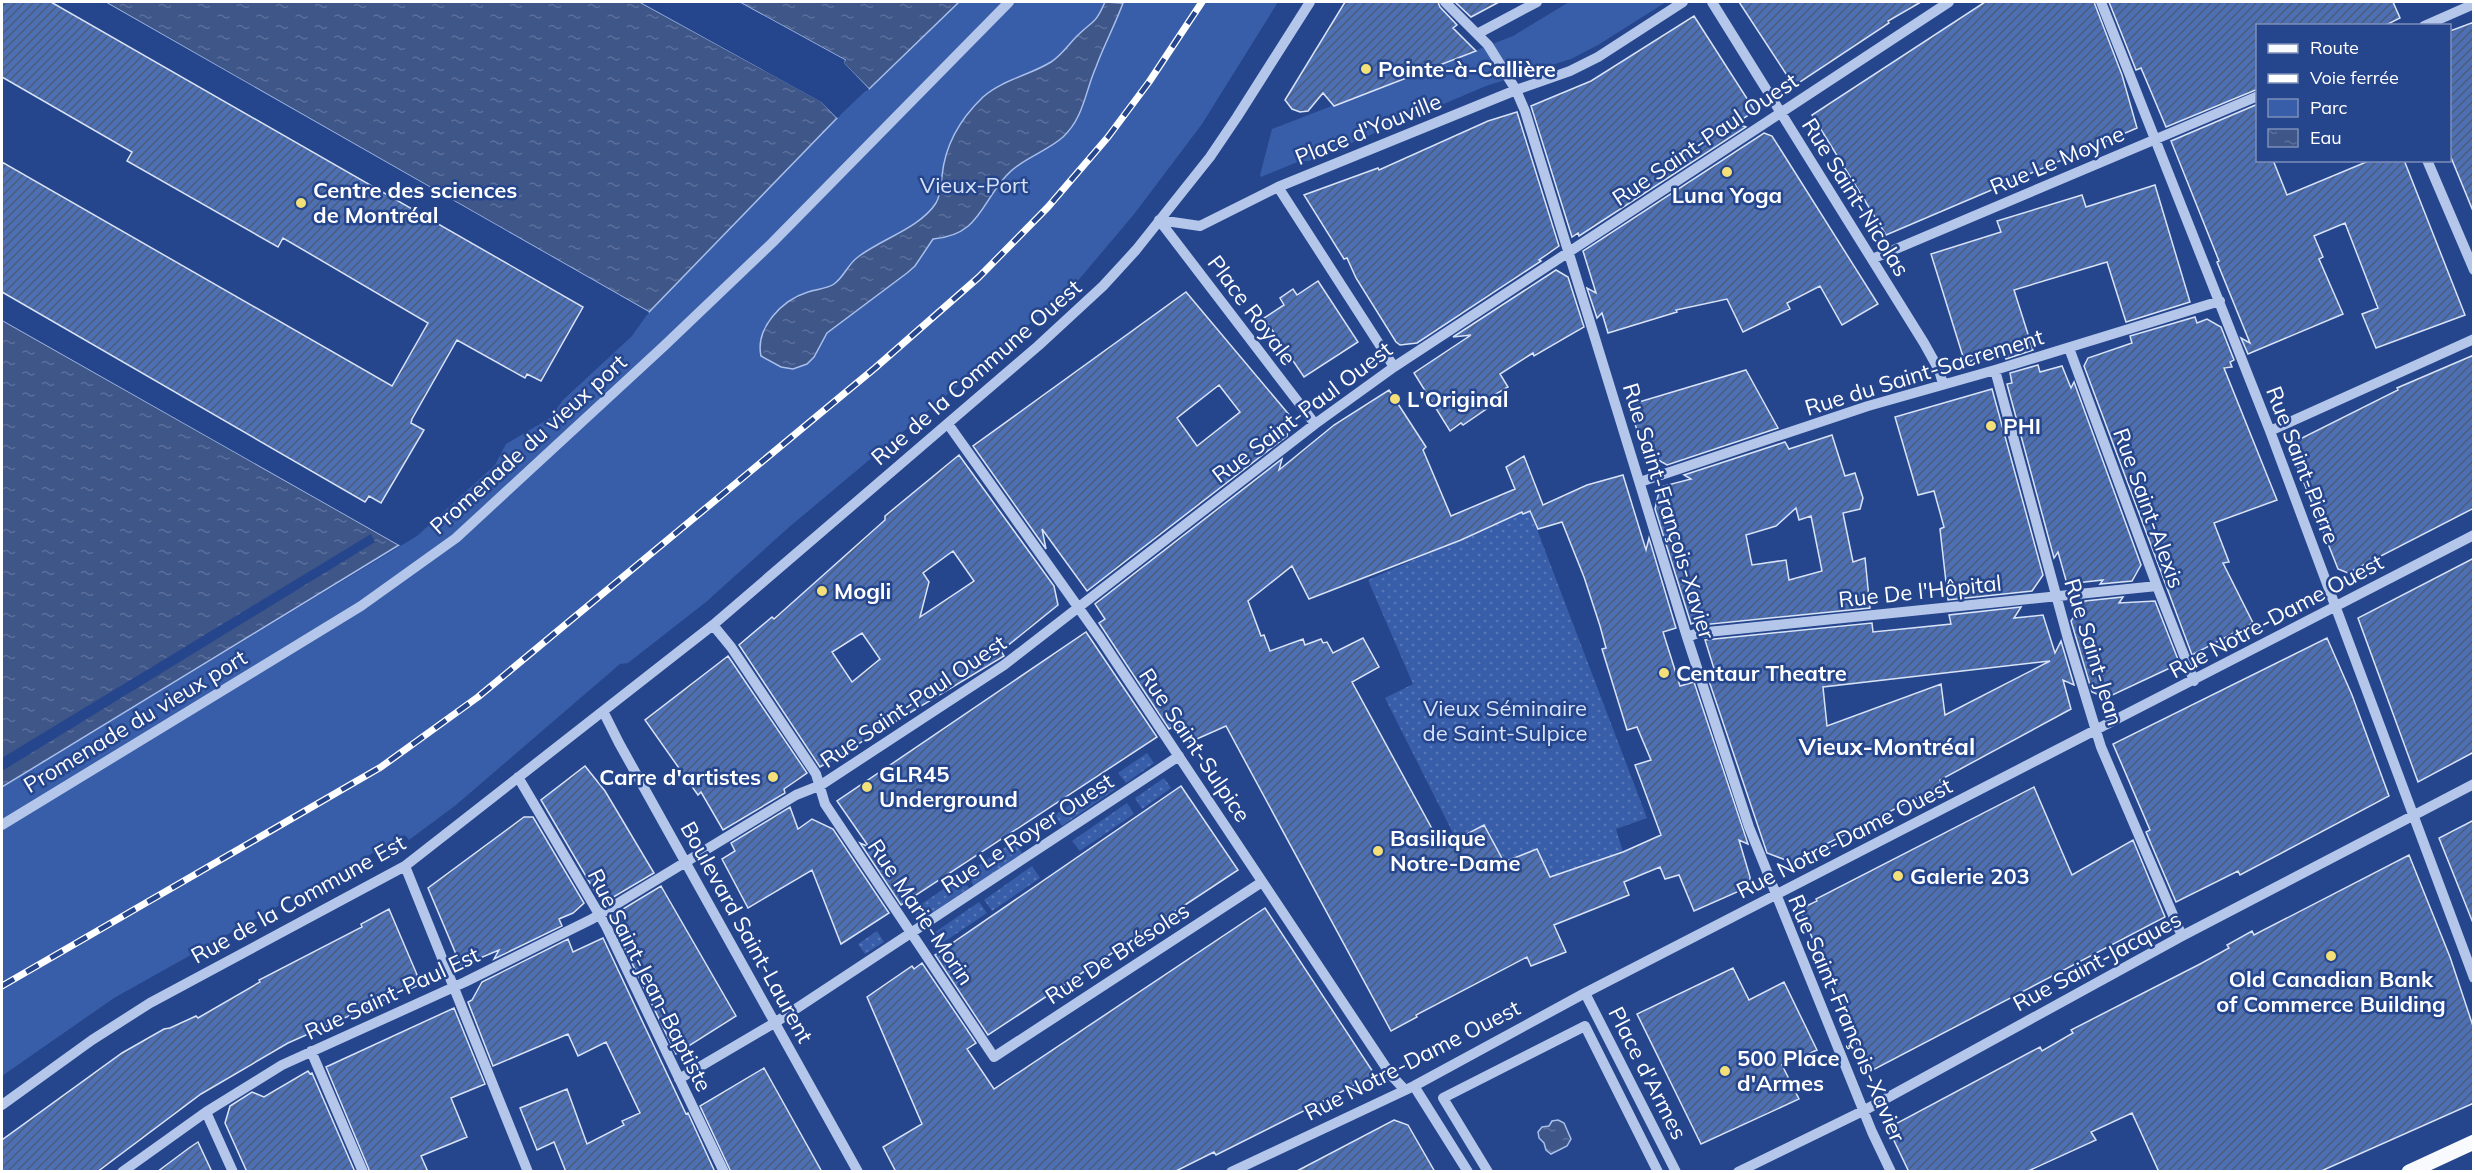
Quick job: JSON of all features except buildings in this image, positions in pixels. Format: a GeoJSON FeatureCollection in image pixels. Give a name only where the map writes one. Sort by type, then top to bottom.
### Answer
{"type":"FeatureCollection","features":[{"type":"Feature","properties":{"kind":"main road"},"geometry":{"type":"LineString","coordinates":[[2409,1172],[2474,1142]]}},
{"type":"Feature","properties":{"kind":"street","name":"Promenade du vieux port"},"geometry":{"type":"LineString","coordinates":[[2,825],[361,606],[456,538],[772,243],[1009,2]]}},
{"type":"Feature","properties":{"kind":"street","name":"Rue de la Commune Ouest"},"geometry":{"type":"LineString","coordinates":[[603,711],[713,625],[1038,346],[1103,286],[1136,250],[1210,157],[1238,117],[1310,2]]}},
{"type":"Feature","properties":{"kind":"street","name":"Rue Saint-François-Xavier"},"geometry":{"type":"LineString","coordinates":[[1445,2],[1488,45],[1516,90],[1525,111],[1687,637],[1749,827],[1775,896],[1891,1172]]}},
{"type":"Feature","properties":{"kind":"street"},"geometry":{"type":"LineString","coordinates":[[1477,34],[1537,2]]}},
{"type":"Feature","properties":{"kind":"street","name":"Place d'Youville"},"geometry":{"type":"LineString","coordinates":[[1159,220],[1200,226],[1278,187],[1516,90],[1570,71],[1598,57],[1683,2]]}},
{"type":"Feature","properties":{"kind":"street","name":"Rue Saint-Nicolas"},"geometry":{"type":"LineString","coordinates":[[1712,2],[1940,370],[1943,384]]}},
{"type":"Feature","properties":{"kind":"street","name":"Rue Saint-Paul Ouest"},"geometry":{"type":"LineString","coordinates":[[686,863],[796,795],[821,785],[957,698],[1079,608],[1315,424],[1394,367],[1949,2]]}},
{"type":"Feature","properties":{"kind":"street","name":"Rue Saint-Pierre"},"geometry":{"type":"LineString","coordinates":[[2101,2],[2270,430],[2474,978]]}},
{"type":"Feature","properties":{"kind":"street"},"geometry":{"type":"LineString","coordinates":[[2429,24],[2474,4]]}},
{"type":"Feature","properties":{"kind":"street","name":"Rue Le Moyne"},"geometry":{"type":"LineString","coordinates":[[1872,259],[2256,97]]}},
{"type":"Feature","properties":{"kind":"street"},"geometry":{"type":"LineString","coordinates":[[2428,162],[2474,270]]}},
{"type":"Feature","properties":{"kind":"street"},"geometry":{"type":"LineString","coordinates":[[1278,187],[1394,367]]}},
{"type":"Feature","properties":{"kind":"street","name":"Place Royale"},"geometry":{"type":"LineString","coordinates":[[1159,220],[1315,424]]}},
{"type":"Feature","properties":{"kind":"street","name":"Rue du Saint-Sacrement"},"geometry":{"type":"LineString","coordinates":[[1640,482],[1868,406],[2069,348],[2220,301]]}},
{"type":"Feature","properties":{"kind":"street"},"geometry":{"type":"LineString","coordinates":[[2270,430],[2474,339]]}},
{"type":"Feature","properties":{"kind":"street","name":"Rue Saint-Alexis"},"geometry":{"type":"LineString","coordinates":[[2069,348],[2194,681]]}},
{"type":"Feature","properties":{"kind":"street","name":"Rue Saint-Jean"},"geometry":{"type":"LineString","coordinates":[[1995,370],[2056,598],[2101,747],[2182,936]]}},
{"type":"Feature","properties":{"kind":"street","name":"Rue Saint-Sulpice"},"geometry":{"type":"LineString","coordinates":[[948,424],[1079,608],[1391,1075],[1409,1088]]}},
{"type":"Feature","properties":{"kind":"street","name":"Rue Notre-Dame Ouest"},"geometry":{"type":"LineString","coordinates":[[1231,1172],[1409,1088],[1585,993],[2474,535]]}},
{"type":"Feature","properties":{"kind":"street","name":"Rue De l'Hôpital"},"geometry":{"type":"LineString","coordinates":[[1687,637],[1698,633],[2157,586]]}},
{"type":"Feature","properties":{"kind":"street","name":"Rue Marie-Morin"},"geometry":{"type":"LineString","coordinates":[[713,625],[816,774],[825,804],[994,1057]]}},
{"type":"Feature","properties":{"kind":"street","name":"Rue de la Commune Est"},"geometry":{"type":"LineString","coordinates":[[2,1105],[92,1040],[150,1003],[405,866],[603,711]]}},
{"type":"Feature","properties":{"kind":"street","name":"Boulevard Saint-Laurent"},"geometry":{"type":"LineString","coordinates":[[603,711],[614,735],[858,1172]]}},
{"type":"Feature","properties":{"kind":"street","name":"Rue Le Royer Ouest"},"geometry":{"type":"LineString","coordinates":[[679,1079],[776,1022],[1179,756]]}},
{"type":"Feature","properties":{"kind":"street","name":"Rue Saint-Jean-Baptiste"},"geometry":{"type":"LineString","coordinates":[[518,777],[600,915],[724,1172]]}},
{"type":"Feature","properties":{"kind":"street","name":"Rue Saint-Jacques"},"geometry":{"type":"LineString","coordinates":[[1738,1172],[1865,1110],[2182,936],[2474,784]]}},
{"type":"Feature","properties":{"kind":"street","name":"Rue Saint-Paul Est"},"geometry":{"type":"LineString","coordinates":[[122,1172],[206,1112],[282,1065],[454,987],[600,915],[686,863]]}},
{"type":"Feature","properties":{"kind":"street"},"geometry":{"type":"LineString","coordinates":[[405,866],[528,1172]]}},
{"type":"Feature","properties":{"kind":"street","name":"Rue De Brésoles"},"geometry":{"type":"LineString","coordinates":[[994,1057],[1262,882]]}},
{"type":"Feature","properties":{"kind":"street","name":"Place d'Armes"},"geometry":{"type":"LineString","coordinates":[[1585,993],[1676,1172]]}},
{"type":"Feature","properties":{"kind":"street","name":"Place d'Armes"},"geometry":{"type":"LineString","coordinates":[[1488,1172],[1443,1098],[1585,1026],[1658,1172]]}},
{"type":"Feature","properties":{"kind":"street"},"geometry":{"type":"LineString","coordinates":[[311,1051],[363,1172]]}},
{"type":"Feature","properties":{"kind":"street"},"geometry":{"type":"LineString","coordinates":[[1409,1088],[1468,1172]]}},
{"type":"Feature","properties":{"kind":"street"},"geometry":{"type":"LineString","coordinates":[[206,1112],[233,1172]]}},
{"type":"Feature","properties":{"kind":"green space","name":"Vieux-Port"},"geometry":{"type":"Polygon","coordinates":[[[959,2],[1278,2],[1202,124],[1135,213],[1076,283],[985,363],[788,528],[706,602],[628,663],[620,664],[456,805],[409,840],[405,835],[114,998],[2,1076],[2,787],[417,536],[495,465],[506,444],[550,418],[563,400],[632,336],[649,312],[837,118],[959,2]]]}},
{"type":"Feature","properties":{"kind":"green space"},"geometry":{"type":"Polygon","coordinates":[[[1569,2],[1666,2],[1598,45],[1571,59],[1486,86],[1309,161],[1300,161],[1261,177],[1272,129],[1513,36],[1569,2]]]}},
{"type":"Feature","properties":{"kind":"green space","name":"Vieux Séminaire de Saint-Sulpice"},"geometry":{"type":"Polygon","coordinates":[[[1530,511],[1647,818],[1616,829],[1623,852],[1550,877],[1504,862],[1484,825],[1456,839],[1385,698],[1413,684],[1368,580],[1522,512],[1530,511]]]}},
{"type":"Feature","properties":{"kind":"green space"},"geometry":{"type":"Polygon","coordinates":[[[1147,753],[1154,763],[1126,783],[1118,773],[1147,753]]]}},
{"type":"Feature","properties":{"kind":"green space"},"geometry":{"type":"Polygon","coordinates":[[[1109,777],[1117,788],[1062,826],[1055,815],[1109,777]]]}},
{"type":"Feature","properties":{"kind":"green space"},"geometry":{"type":"Polygon","coordinates":[[[1164,778],[1171,788],[1142,809],[1135,798],[1164,778]]]}},
{"type":"Feature","properties":{"kind":"green space"},"geometry":{"type":"Polygon","coordinates":[[[1127,803],[1134,814],[1080,851],[1072,841],[1127,803]]]}},
{"type":"Feature","properties":{"kind":"green space"},"geometry":{"type":"Polygon","coordinates":[[[1014,841],[1022,853],[974,886],[966,874],[1014,841]]]}},
{"type":"Feature","properties":{"kind":"green space"},"geometry":{"type":"Polygon","coordinates":[[[1032,866],[1040,878],[992,911],[984,900],[1032,866]]]}},
{"type":"Feature","properties":{"kind":"green space"},"geometry":{"type":"Polygon","coordinates":[[[961,877],[969,888],[920,921],[913,910],[961,877]]]}},
{"type":"Feature","properties":{"kind":"green space"},"geometry":{"type":"Polygon","coordinates":[[[979,902],[987,913],[938,946],[931,935],[979,902]]]}},
{"type":"Feature","properties":{"kind":"green space"},"geometry":{"type":"Polygon","coordinates":[[[877,931],[884,942],[865,954],[858,944],[877,931]]]}},
{"type":"Feature","properties":{"kind":"water"},"geometry":{"type":"Polygon","coordinates":[[[105,2],[640,2],[821,101],[837,118],[649,312],[105,2]]]}},
{"type":"Feature","properties":{"kind":"water"},"geometry":{"type":"Polygon","coordinates":[[[739,2],[959,2],[869,89],[843,63],[845,60],[739,2]]]}},
{"type":"Feature","properties":{"kind":"water"},"geometry":{"type":"Polygon","coordinates":[[[1105,2],[1123,3],[1092,76],[1080,113],[1063,137],[1012,170],[969,225],[960,232],[933,239],[915,266],[827,333],[814,357],[807,364],[793,369],[781,367],[761,356],[762,335],[780,308],[798,296],[834,284],[858,257],[929,212],[939,196],[950,143],[961,123],[975,105],[999,86],[1043,67],[1055,59],[1096,19],[1105,2]]]}},
{"type":"Feature","properties":{"kind":"water"},"geometry":{"type":"Polygon","coordinates":[[[2,320],[399,545],[2,787],[2,320]]]}},
{"type":"Feature","properties":{"kind":"water"},"geometry":{"type":"Polygon","coordinates":[[[1558,1120],[1564,1123],[1571,1139],[1567,1146],[1551,1154],[1546,1150],[1538,1132],[1542,1127],[1549,1126],[1552,1121],[1558,1120]]]}},
{"type":"Feature","properties":{"kind":"pier"},"geometry":{"type":"Polygon","coordinates":[[[102,2],[105,2],[649,312],[647,315],[102,2]]]}},
{"type":"Feature","properties":{"kind":"pier"},"geometry":{"type":"Polygon","coordinates":[[[640,2],[646,2],[822,99],[840,116],[837,118],[821,102],[640,2]]]}},
{"type":"Feature","properties":{"kind":"pier"},"geometry":{"type":"Polygon","coordinates":[[[737,2],[845,60],[844,63],[869,89],[867,91],[841,65],[841,61],[737,2]]]}},
{"type":"Feature","properties":{"kind":"pier"},"geometry":{"type":"Polygon","coordinates":[[[2,317],[402,544],[399,545],[2,320],[2,317]]]}},
{"type":"Feature","properties":{"kind":"pier"},"geometry":{"type":"Polygon","coordinates":[[[371,534],[375,542],[2,771],[2,758],[371,534]]]}},
{"type":"Feature","properties":{"kind":"railway"},"geometry":{"type":"LineString","coordinates":[[2,986],[381,767],[478,697],[875,368],[979,277],[1048,207],[1108,137],[1149,82],[1202,2]]}},
{"type":"Feature","properties":{"kind":"place","name":"Pointe-à-Callière"},"geometry":{"type":"Point","coordinates":[1366,69]}},
{"type":"Feature","properties":{"kind":"place","name":"Luna Yoga"},"geometry":{"type":"Point","coordinates":[1727,172]}},
{"type":"Feature","properties":{"kind":"place","name":"Centre des sciences de Montréal"},"geometry":{"type":"Point","coordinates":[301,203]}},
{"type":"Feature","properties":{"kind":"place","name":"L'Original"},"geometry":{"type":"Point","coordinates":[1395,399]}},
{"type":"Feature","properties":{"kind":"place","name":"PHI"},"geometry":{"type":"Point","coordinates":[1991,426]}},
{"type":"Feature","properties":{"kind":"place","name":"Mogli"},"geometry":{"type":"Point","coordinates":[822,591]}},
{"type":"Feature","properties":{"kind":"place","name":"Centaur Theatre"},"geometry":{"type":"Point","coordinates":[1664,673]}},
{"type":"Feature","properties":{"kind":"place","name":"Carre d'artistes"},"geometry":{"type":"Point","coordinates":[773,777]}},
{"type":"Feature","properties":{"kind":"place","name":"GLR45 Underground"},"geometry":{"type":"Point","coordinates":[867,787]}},
{"type":"Feature","properties":{"kind":"place","name":"Basilique Notre-Dame"},"geometry":{"type":"Point","coordinates":[1378,851]}},
{"type":"Feature","properties":{"kind":"place","name":"Galerie 203"},"geometry":{"type":"Point","coordinates":[1898,876]}},
{"type":"Feature","properties":{"kind":"place","name":"Old Canadian Bank of Commerce Building"},"geometry":{"type":"Point","coordinates":[2331,956]}},
{"type":"Feature","properties":{"kind":"place","name":"500 Place d'Armes"},"geometry":{"type":"Point","coordinates":[1725,1071]}},
{"type":"Feature","properties":{"kind":"district","name":"Vieux-Montréal"},"geometry":{"type":"Point","coordinates":[1887,746]}}]}
